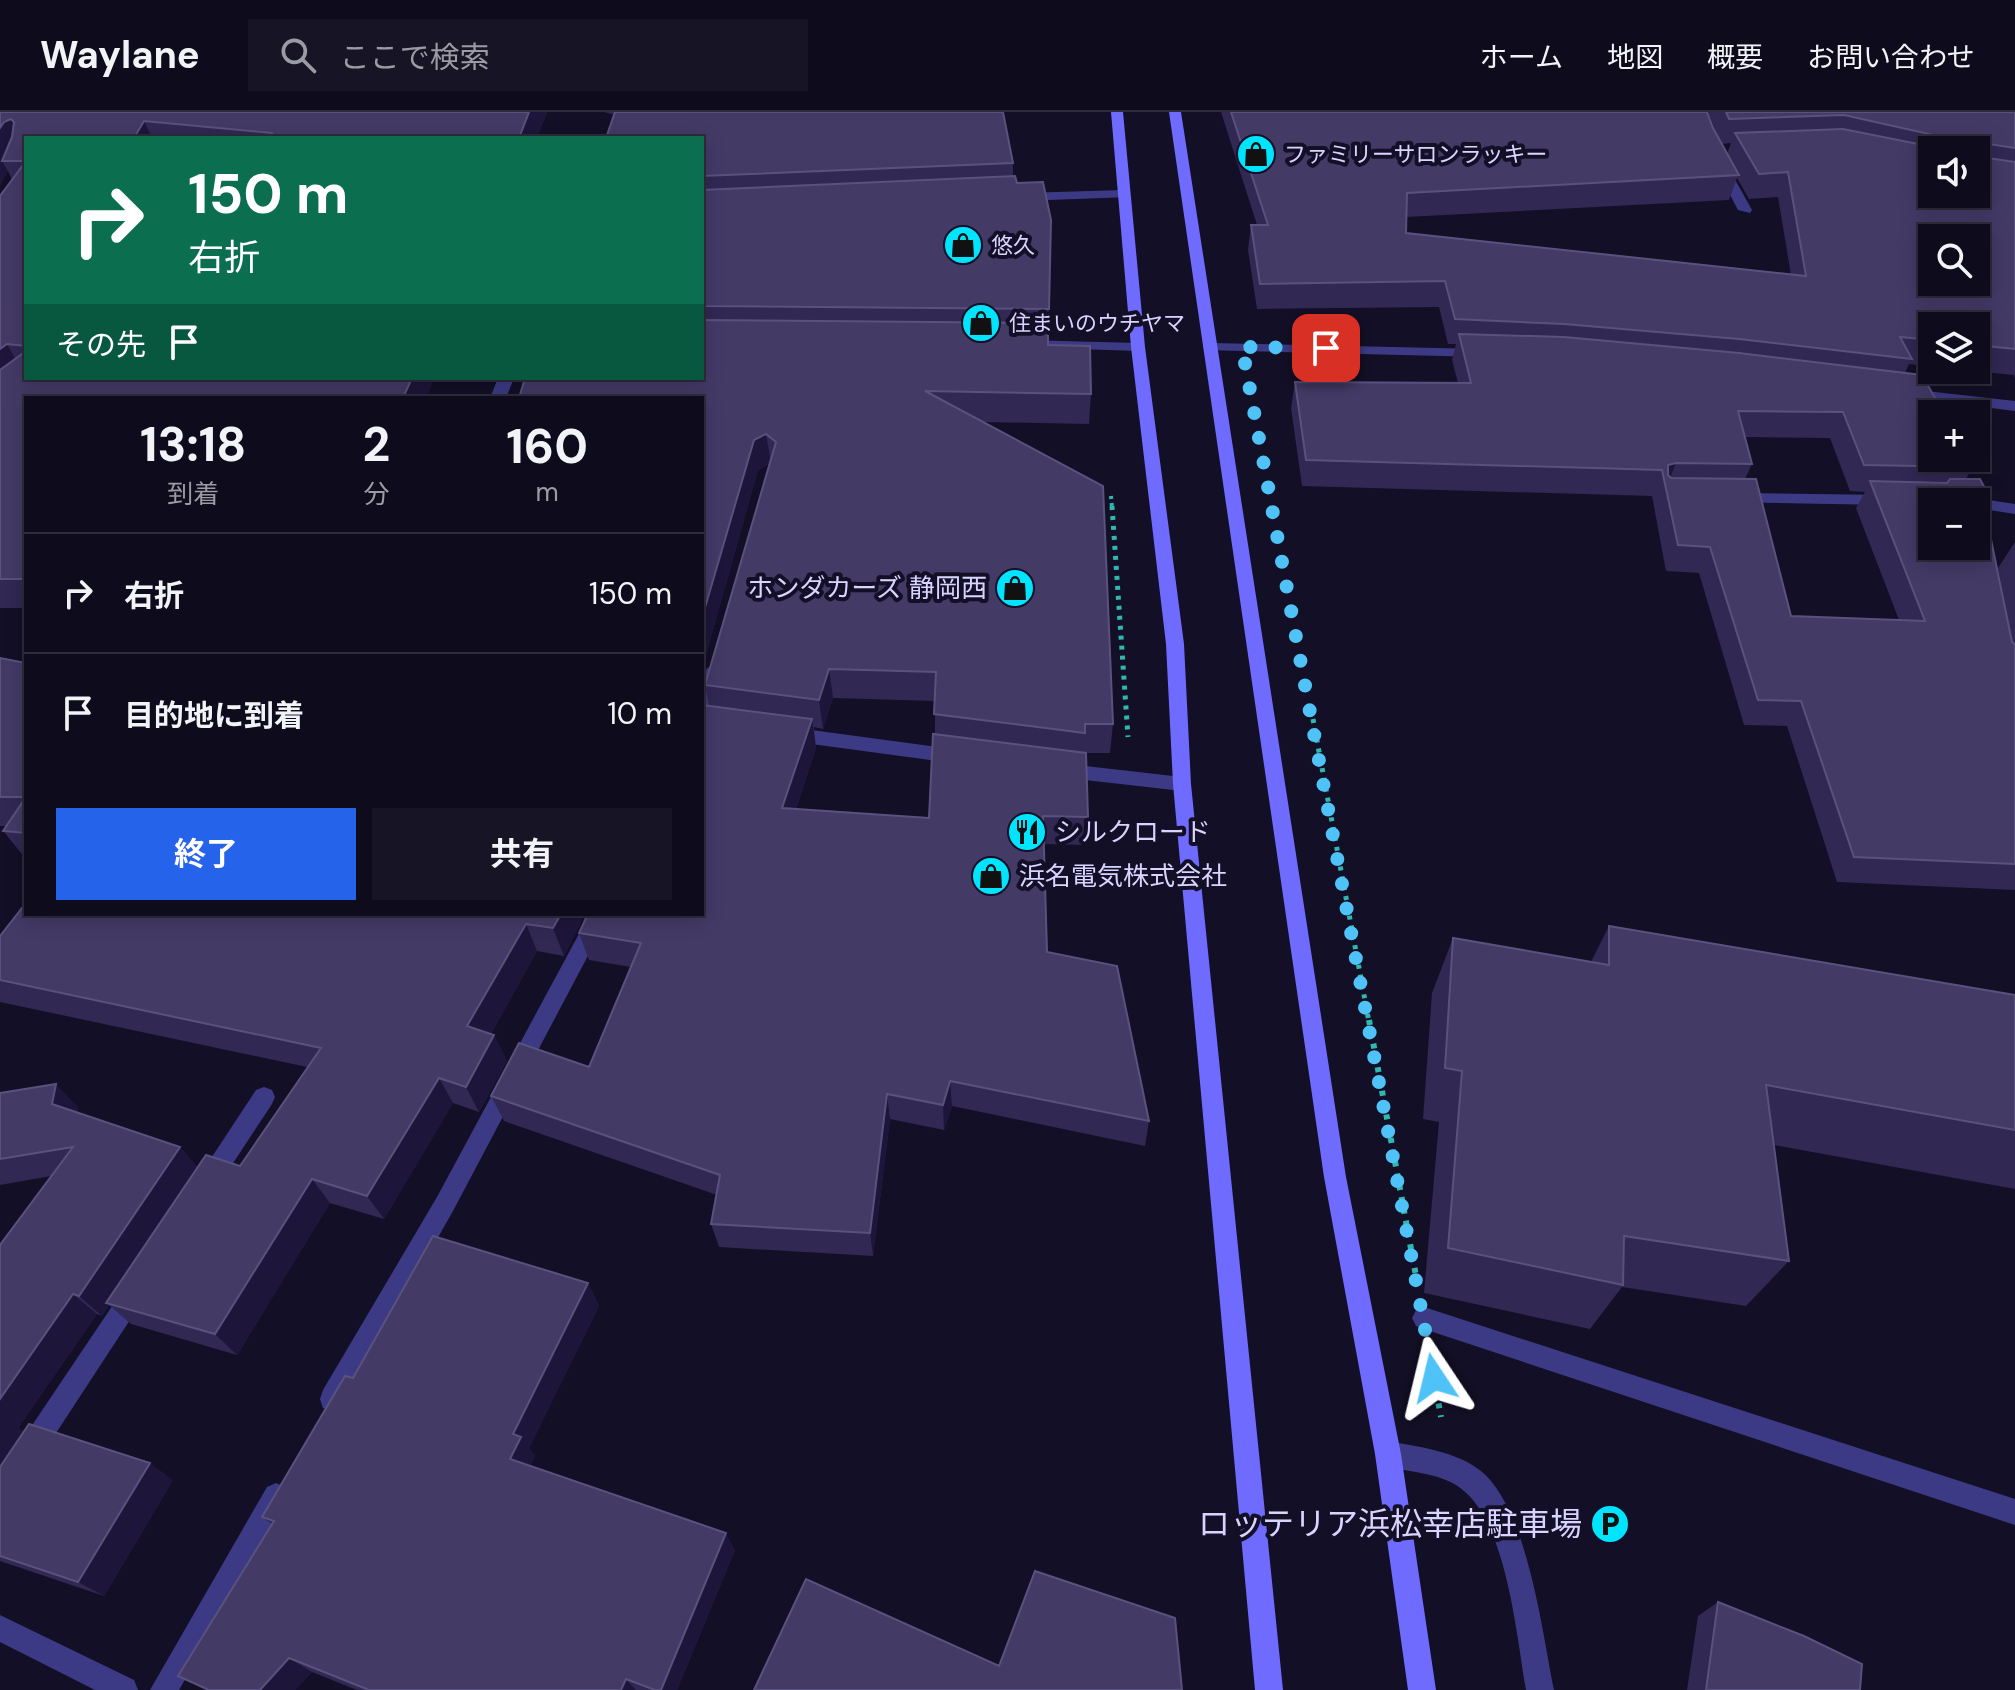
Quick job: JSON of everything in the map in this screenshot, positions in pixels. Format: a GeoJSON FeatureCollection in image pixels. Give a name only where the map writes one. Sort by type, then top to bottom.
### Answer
{"type":"FeatureCollection","features":[{"type":"Feature","properties":{"kind":"street"},"geometry":{"type":"LineString","coordinates":[[1117,112],[1138,347],[1175,644],[1182,784],[1269,1690]]}},
{"type":"Feature","properties":{"kind":"street"},"geometry":{"type":"LineString","coordinates":[[1699,112],[1713,151],[1745,210]]}},
{"type":"Feature","properties":{"kind":"street"},"geometry":{"type":"LineString","coordinates":[[1177,114],[1335,1177],[1388,1454],[1422,1690]]}},
{"type":"Feature","properties":{"kind":"street"},"geometry":{"type":"LineString","coordinates":[[1713,151],[1728,151]]}},
{"type":"Feature","properties":{"kind":"street"},"geometry":{"type":"LineString","coordinates":[[1013,198],[1125,194]]}},
{"type":"Feature","properties":{"kind":"street"},"geometry":{"type":"LineString","coordinates":[[1004,343],[1138,347]]}},
{"type":"Feature","properties":{"kind":"street"},"geometry":{"type":"LineString","coordinates":[[1210,347],[1499,354]]}},
{"type":"Feature","properties":{"kind":"street"},"geometry":{"type":"LineString","coordinates":[[1890,392],[2015,406]]}},
{"type":"Feature","properties":{"kind":"street"},"geometry":{"type":"LineString","coordinates":[[1712,498],[1897,500]]}},
{"type":"Feature","properties":{"kind":"street"},"geometry":{"type":"LineString","coordinates":[[1990,510],[2015,509]]}},
{"type":"Feature","properties":{"kind":"street"},"geometry":{"type":"LineString","coordinates":[[707,720],[719,652]]}},
{"type":"Feature","properties":{"kind":"street"},"geometry":{"type":"LineString","coordinates":[[763,731],[978,759]]}},
{"type":"Feature","properties":{"kind":"street"},"geometry":{"type":"LineString","coordinates":[[1039,767],[1182,784]]}},
{"type":"Feature","properties":{"kind":"street"},"geometry":{"type":"LineString","coordinates":[[320,1420],[445,1204],[590,933],[595,916]]}},
{"type":"Feature","properties":{"kind":"street"},"geometry":{"type":"LineString","coordinates":[[194,1204],[264,1097]]}},
{"type":"Feature","properties":{"kind":"street"},"geometry":{"type":"LineString","coordinates":[[0,1496],[150,1270]]}},
{"type":"Feature","properties":{"kind":"street"},"geometry":{"type":"LineString","coordinates":[[1424,1318],[2015,1512]]}},
{"type":"Feature","properties":{"kind":"street"},"geometry":{"type":"LineString","coordinates":[[1388,1454],[1450,1468],[1475,1483],[1494,1507],[1510,1548],[1540,1690]]}},
{"type":"Feature","properties":{"kind":"street"},"geometry":{"type":"LineString","coordinates":[[164,1690],[289,1474]]}},
{"type":"Feature","properties":{"kind":"street"},"geometry":{"type":"LineString","coordinates":[[0,1628],[124,1690]]}},
{"type":"Feature","properties":{"kind":"path"},"geometry":{"type":"LineString","coordinates":[[1310,704],[1450,1468]]}},
{"type":"Feature","properties":{"kind":"building"},"geometry":{"type":"Polygon","coordinates":[[[0,112],[529,112],[520,136],[271,136],[272,133],[144,121],[135,136],[24,136],[24,161],[2,161],[12,137],[14,122],[11,119],[4,122],[0,128],[0,112]]]}},
{"type":"Feature","properties":{"kind":"building"},"geometry":{"type":"Polygon","coordinates":[[[615,112],[1003,112],[1013,163],[704,176],[704,136],[607,136],[615,112]]]}},
{"type":"Feature","properties":{"kind":"building"},"geometry":{"type":"Polygon","coordinates":[[[1231,112],[1707,112],[1739,175],[1407,193],[1406,233],[1806,276],[1788,172],[1759,174],[1735,133],[1843,129],[1918,144],[1918,208],[1990,208],[1990,158],[2015,162],[2015,349],[1990,346],[1990,312],[1918,312],[1918,339],[1900,337],[1912,359],[1739,339],[1564,324],[1455,319],[1445,281],[1260,284],[1251,225],[1268,225],[1231,112]]]}},
{"type":"Feature","properties":{"kind":"building"},"geometry":{"type":"Polygon","coordinates":[[[1726,112],[2015,112],[2015,148],[1990,144],[1990,136],[1938,136],[1844,115],[1729,119],[1726,112]]]}},
{"type":"Feature","properties":{"kind":"building"},"geometry":{"type":"Polygon","coordinates":[[[24,164],[24,346],[7,344],[0,349],[0,196],[24,164]]]}},
{"type":"Feature","properties":{"kind":"building"},"geometry":{"type":"Polygon","coordinates":[[[1015,176],[1017,183],[1043,182],[1051,220],[1049,309],[704,306],[704,190],[1015,176]]]}},
{"type":"Feature","properties":{"kind":"building"},"geometry":{"type":"Polygon","coordinates":[[[704,320],[1048,323],[1048,345],[1090,346],[1091,394],[925,391],[1103,486],[1113,724],[1085,724],[1085,733],[934,714],[936,672],[829,669],[819,700],[705,685],[776,442],[766,434],[754,440],[704,611],[704,396],[520,396],[524,380],[704,380],[704,320]]]}},
{"type":"Feature","properties":{"kind":"building"},"geometry":{"type":"Polygon","coordinates":[[[1459,334],[1564,337],[1739,353],[1918,375],[1918,384],[1927,384],[1936,400],[1918,400],[1918,466],[1864,465],[1843,412],[1738,411],[1752,464],[1676,463],[1668,465],[1668,475],[1671,478],[1756,479],[1791,616],[1925,621],[1870,481],[1947,483],[1950,479],[1980,479],[1985,488],[1918,488],[1918,560],[1990,560],[1990,535],[2015,645],[2015,864],[1854,857],[1801,701],[1758,700],[1710,547],[1678,545],[1662,470],[1306,460],[1295,382],[1471,383],[1459,334]]]}},
{"type":"Feature","properties":{"kind":"building"},"geometry":{"type":"Polygon","coordinates":[[[24,352],[24,380],[411,380],[404,396],[24,396],[24,579],[0,579],[0,370],[24,352]]]}},
{"type":"Feature","properties":{"kind":"building"},"geometry":{"type":"Polygon","coordinates":[[[0,658],[24,663],[24,797],[0,797],[0,658]]]}},
{"type":"Feature","properties":{"kind":"building"},"geometry":{"type":"Polygon","coordinates":[[[704,705],[812,719],[782,808],[929,818],[933,734],[1086,753],[1088,817],[1043,816],[1047,952],[1117,966],[1149,1121],[950,1081],[943,1105],[887,1094],[870,1233],[711,1224],[720,1175],[491,1096],[519,1043],[589,1067],[641,943],[579,933],[587,916],[704,916],[704,705]]]}},
{"type":"Feature","properties":{"kind":"building"},"geometry":{"type":"Polygon","coordinates":[[[24,800],[24,833],[3,831],[24,800]]]}},
{"type":"Feature","properties":{"kind":"building"},"geometry":{"type":"Polygon","coordinates":[[[24,906],[24,916],[560,916],[553,928],[526,924],[467,1026],[494,1035],[466,1087],[439,1078],[367,1196],[312,1179],[215,1334],[106,1303],[206,1155],[240,1166],[321,1048],[0,980],[0,936],[24,906]]]}},
{"type":"Feature","properties":{"kind":"building"},"geometry":{"type":"Polygon","coordinates":[[[1609,926],[2015,995],[2015,1130],[1766,1085],[1789,1261],[1624,1236],[1623,1285],[1448,1248],[1462,1071],[1445,1068],[1453,938],[1609,965],[1609,926]]]}},
{"type":"Feature","properties":{"kind":"building"},"geometry":{"type":"Polygon","coordinates":[[[56,1084],[52,1104],[180,1147],[79,1296],[73,1294],[0,1399],[0,1245],[73,1147],[0,1159],[0,1093],[56,1084]]]}},
{"type":"Feature","properties":{"kind":"building"},"geometry":{"type":"Polygon","coordinates":[[[433,1236],[588,1283],[513,1434],[521,1437],[510,1459],[726,1533],[661,1690],[626,1679],[621,1690],[369,1690],[289,1658],[260,1690],[209,1690],[178,1676],[274,1521],[262,1517],[345,1376],[353,1378],[433,1236]]]}},
{"type":"Feature","properties":{"kind":"building"},"geometry":{"type":"Polygon","coordinates":[[[29,1424],[150,1463],[78,1582],[0,1556],[0,1467],[29,1424]]]}},
{"type":"Feature","properties":{"kind":"building"},"geometry":{"type":"Polygon","coordinates":[[[1035,1571],[1175,1618],[1182,1690],[754,1690],[806,1579],[999,1666],[1035,1571]]]}},
{"type":"Feature","properties":{"kind":"building"},"geometry":{"type":"Polygon","coordinates":[[[1718,1602],[1804,1636],[1862,1664],[1860,1690],[1706,1690],[1718,1602]]]}},
{"type":"Feature","properties":{"kind":"place","name":"ファミリーサロンラッキー"},"geometry":{"type":"Point","coordinates":[1256,154]}},
{"type":"Feature","properties":{"kind":"place","name":"悠久"},"geometry":{"type":"Point","coordinates":[963,245]}},
{"type":"Feature","properties":{"kind":"place","name":"住まいのウチヤマ"},"geometry":{"type":"Point","coordinates":[981,323]}},
{"type":"Feature","properties":{"kind":"place","name":"ホンダカーズ 静岡西"},"geometry":{"type":"Point","coordinates":[1015,588]}},
{"type":"Feature","properties":{"kind":"place","name":"シルクロード"},"geometry":{"type":"Point","coordinates":[1027,832]}},
{"type":"Feature","properties":{"kind":"place","name":"浜名電気株式会社"},"geometry":{"type":"Point","coordinates":[991,876]}},
{"type":"Feature","properties":{"kind":"place","name":"ロッテリア浜松幸店駐車場"},"geometry":{"type":"Point","coordinates":[1610,1524]}},
{"type":"Feature","properties":{"kind":"route"},"geometry":{"type":"LineString","coordinates":[[1326,348],[1242,347],[1434,1378]]}}]}
